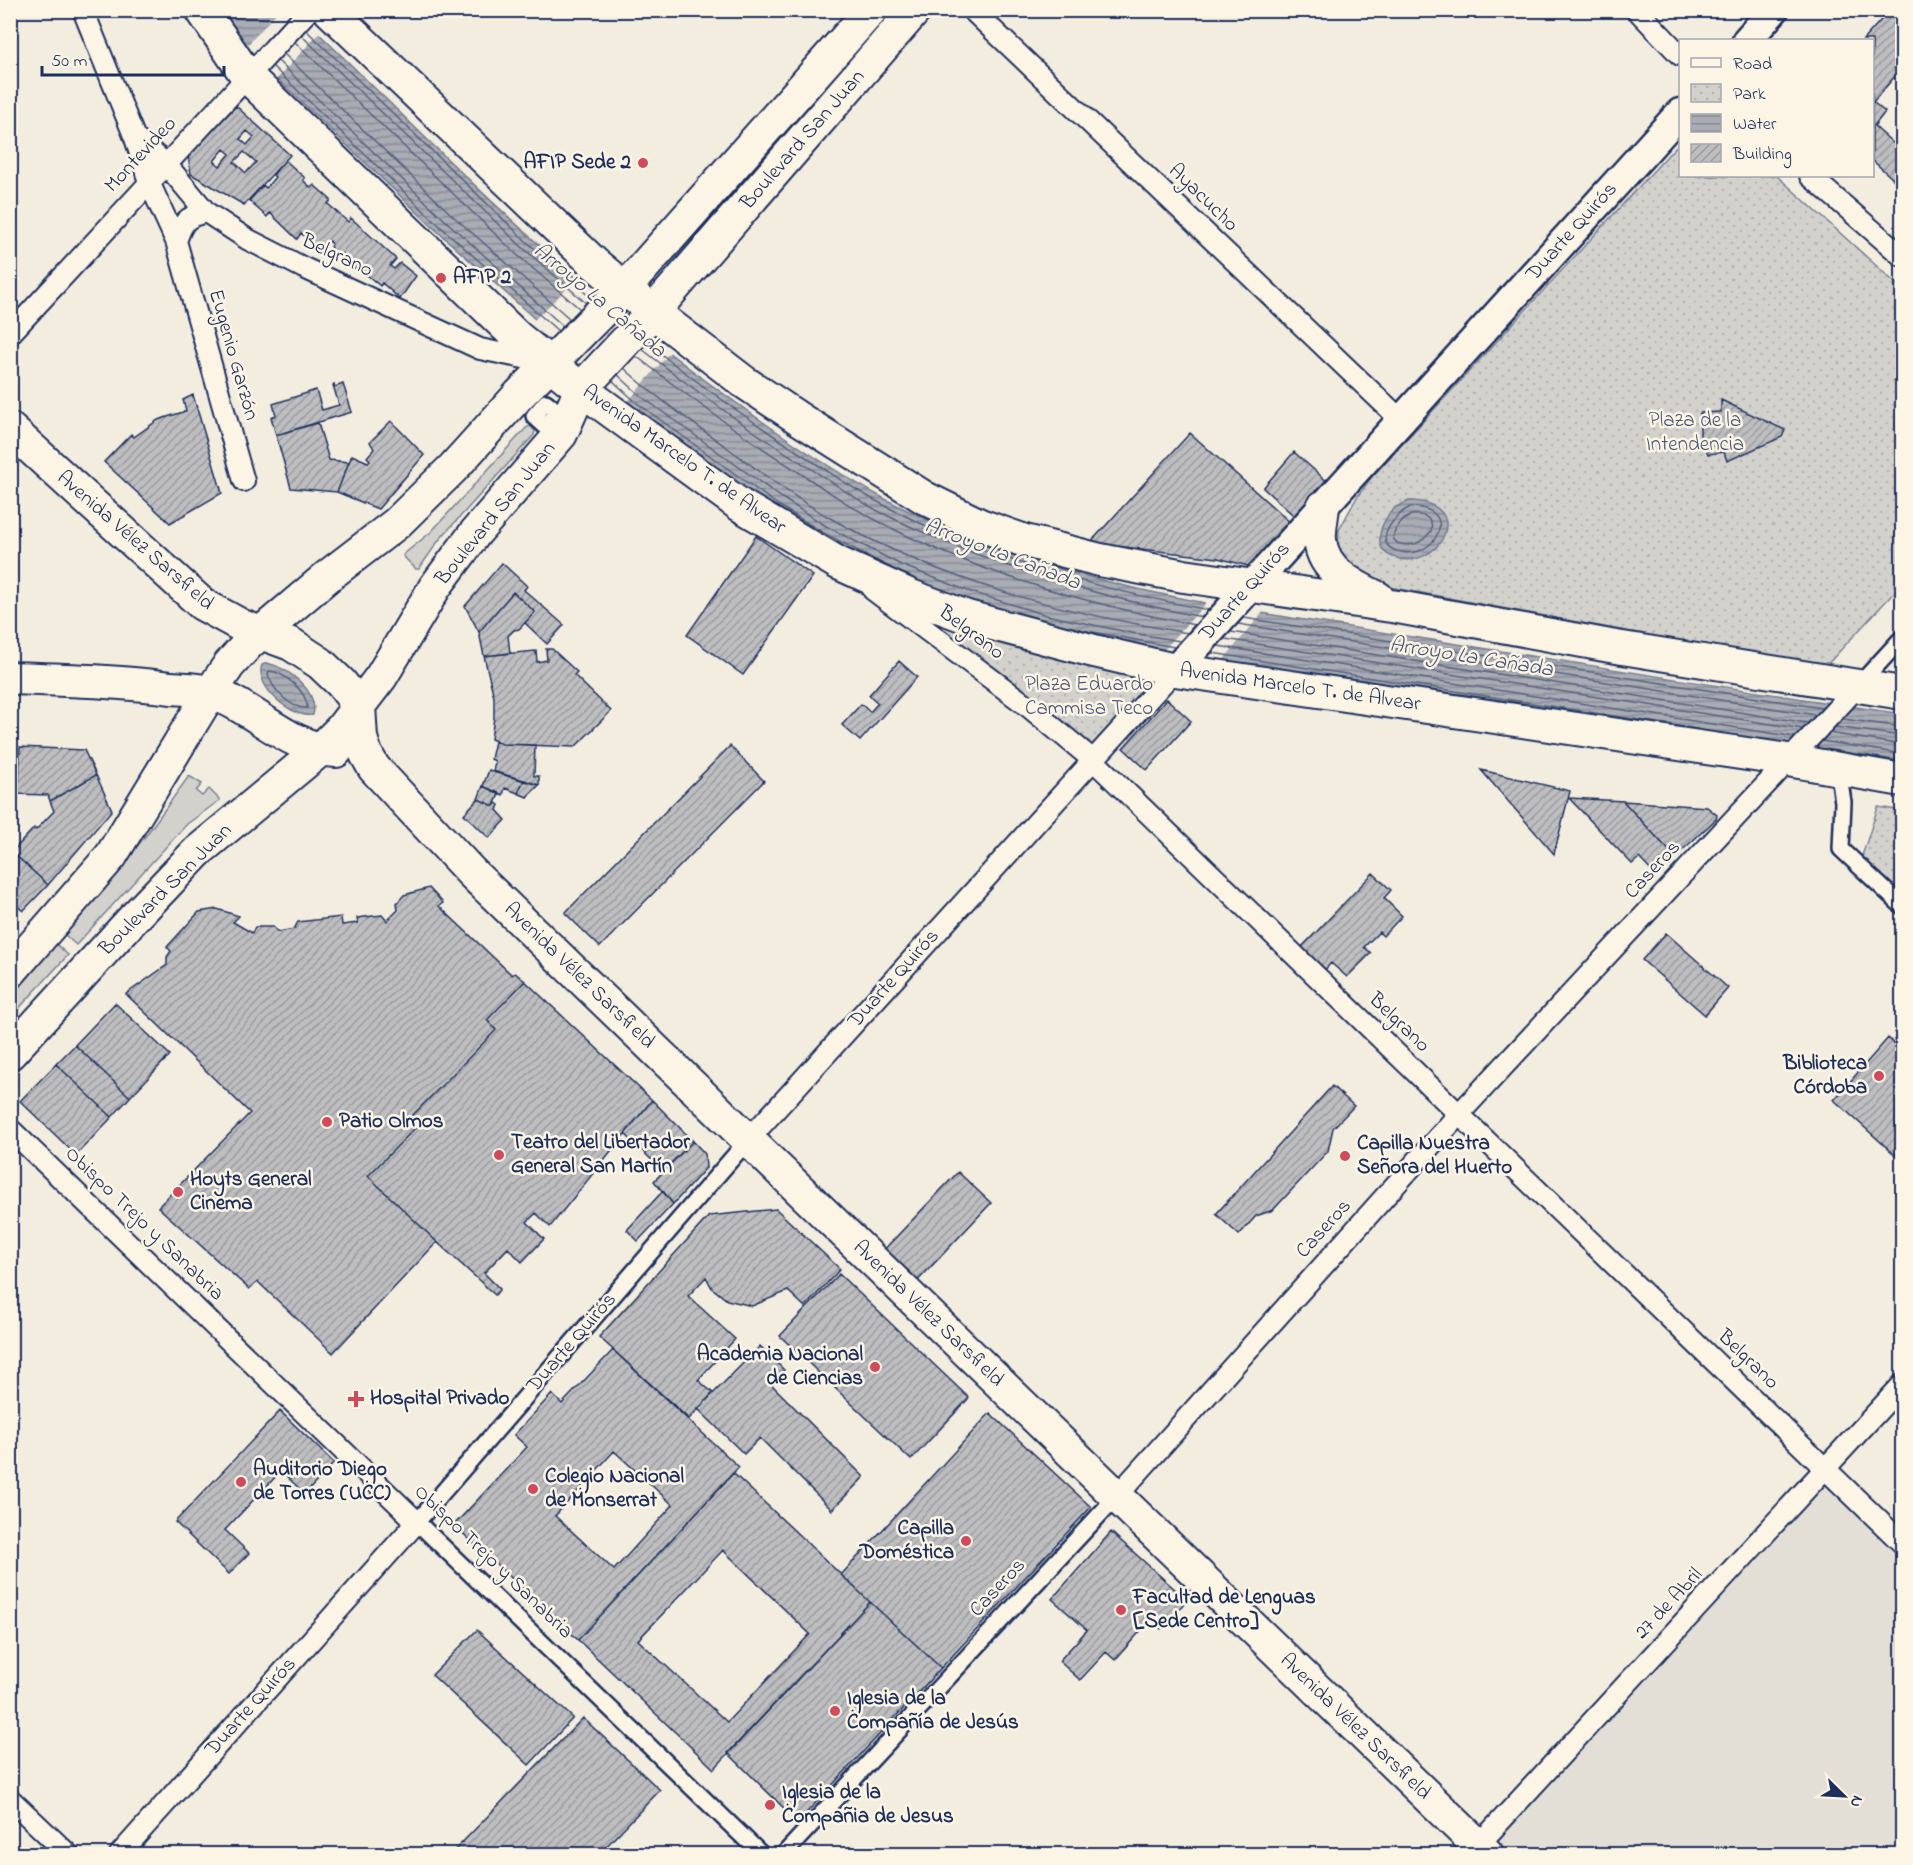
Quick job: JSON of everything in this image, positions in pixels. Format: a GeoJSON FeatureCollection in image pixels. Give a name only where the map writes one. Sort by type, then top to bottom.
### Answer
{"type":"FeatureCollection","features":[{"type":"Feature","properties":{"kind":"main road","name":"Avenida Marcelo T. de Alvear"},"geometry":{"type":"LineString","coordinates":[[202,10],[247,76],[517,337],[582,389],[740,505],[838,563],[911,596],[967,617],[1175,670],[1788,760],[1902,780]]}},
{"type":"Feature","properties":{"kind":"main road"},"geometry":{"type":"LineString","coordinates":[[329,10],[594,263],[653,312],[744,382],[782,408],[925,498],[980,525],[1024,541],[1100,560],[1184,576],[1398,607],[1610,646],[1902,693]]}},
{"type":"Feature","properties":{"kind":"main road","name":"Boulevard San Juan"},"geometry":{"type":"LineString","coordinates":[[10,972],[111,856],[210,693],[233,660],[249,643],[328,576],[397,523],[453,468],[550,363],[625,288],[871,10]]}},
{"type":"Feature","properties":{"kind":"main road","name":"Boulevard San Juan"},"geometry":{"type":"LineString","coordinates":[[10,1053],[197,852],[341,729],[381,677],[435,586],[476,532],[561,434],[582,389],[653,312],[915,10]]}},
{"type":"Feature","properties":{"kind":"main road"},"geometry":{"type":"LineString","coordinates":[[1748,39],[1774,10]]}},
{"type":"Feature","properties":{"kind":"main road","name":"Duarte Quirós"},"geometry":{"type":"LineString","coordinates":[[1175,670],[1679,114]]}},
{"type":"Feature","properties":{"kind":"main road","name":"Avenida Vélez Sarsfield"},"geometry":{"type":"LineString","coordinates":[[10,429],[202,604],[224,618],[291,644],[320,663],[341,683],[359,706],[361,738],[374,768],[471,872],[1479,1852]]}},
{"type":"Feature","properties":{"kind":"main road"},"geometry":{"type":"LineString","coordinates":[[1323,507],[1320,539],[1323,555],[1336,572],[1359,589],[1398,607]]}},
{"type":"Feature","properties":{"kind":"main road","name":"Avenida Vélez Sarsfield"},"geometry":{"type":"LineString","coordinates":[[10,678],[153,685],[210,693],[230,700],[284,735],[319,750],[350,754],[374,768]]}},
{"type":"Feature","properties":{"kind":"street","name":"Belgrano"},"geometry":{"type":"LineString","coordinates":[[83,10],[135,138],[149,182]]}},
{"type":"Feature","properties":{"kind":"street","name":"Montevideo"},"geometry":{"type":"LineString","coordinates":[[10,334],[309,10]]}},
{"type":"Feature","properties":{"kind":"street","name":"Ayacucho"},"geometry":{"type":"LineString","coordinates":[[972,10],[1401,420]]}},
{"type":"Feature","properties":{"kind":"street"},"geometry":{"type":"LineString","coordinates":[[1637,10],[1679,54]]}},
{"type":"Feature","properties":{"kind":"street","name":"Belgrano"},"geometry":{"type":"LineString","coordinates":[[135,138],[166,164],[206,212],[247,239],[480,349],[550,363]]}},
{"type":"Feature","properties":{"kind":"street"},"geometry":{"type":"LineString","coordinates":[[1811,177],[1902,256]]}},
{"type":"Feature","properties":{"kind":"street","name":"Eugenio Garzón"},"geometry":{"type":"LineString","coordinates":[[149,182],[176,242],[244,481]]}},
{"type":"Feature","properties":{"kind":"street"},"geometry":{"type":"LineString","coordinates":[[176,242],[182,224],[193,215],[206,212]]}},
{"type":"Feature","properties":{"kind":"street","name":"Belgrano"},"geometry":{"type":"LineString","coordinates":[[838,563],[1030,708],[1093,760],[1902,1543]]}},
{"type":"Feature","properties":{"kind":"street","name":"Caseros"},"geometry":{"type":"LineString","coordinates":[[784,1854],[1116,1497],[1459,1114],[1902,638]]}},
{"type":"Feature","properties":{"kind":"street","name":"Duarte Quirós"},"geometry":{"type":"LineString","coordinates":[[120,1854],[417,1522],[748,1140],[1175,670]]}},
{"type":"Feature","properties":{"kind":"street"},"geometry":{"type":"LineString","coordinates":[[1838,768],[1843,802],[1841,849],[1902,906]]}},
{"type":"Feature","properties":{"kind":"street","name":"Obispo Trejo y Sanabria"},"geometry":{"type":"LineString","coordinates":[[10,1129],[761,1854]]}},
{"type":"Feature","properties":{"kind":"street","name":"27 de Abril"},"geometry":{"type":"LineString","coordinates":[[1479,1852],[1902,1385]]}},
{"type":"Feature","properties":{"kind":"street"},"geometry":{"type":"LineString","coordinates":[[10,1799],[68,1854]]}},
{"type":"Feature","properties":{"kind":"shaded area"},"geometry":{"type":"Polygon","coordinates":[[[1825,1469],[1902,1543],[1902,1854],[1470,1854],[1825,1469]]]}},
{"type":"Feature","properties":{"kind":"green space","name":"Plaza de la Intendencia"},"geometry":{"type":"Polygon","coordinates":[[[1679,143],[1679,177],[1778,177],[1902,289],[1902,584],[1824,668],[1390,587],[1367,579],[1338,553],[1339,530],[1357,497],[1371,478],[1679,143]]]}},
{"type":"Feature","properties":{"kind":"green space"},"geometry":{"type":"Polygon","coordinates":[[[530,426],[535,431],[534,435],[439,540],[419,569],[416,569],[403,556],[404,554],[431,532],[530,426]]]}},
{"type":"Feature","properties":{"kind":"green space","name":"Plaza Eduardo Cammisa Teco"},"geometry":{"type":"Polygon","coordinates":[[[838,563],[1175,670],[1093,760],[838,563]]]}},
{"type":"Feature","properties":{"kind":"green space"},"geometry":{"type":"Polygon","coordinates":[[[189,776],[202,784],[196,791],[202,796],[209,789],[220,800],[187,824],[76,945],[64,934],[144,838],[189,776]]]}},
{"type":"Feature","properties":{"kind":"green space"},"geometry":{"type":"Polygon","coordinates":[[[1878,807],[1902,811],[1902,896],[1861,859],[1878,807]]]}},
{"type":"Feature","properties":{"kind":"green space"},"geometry":{"type":"Polygon","coordinates":[[[56,944],[68,955],[11,1017],[11,998],[56,944]]]}},
{"type":"Feature","properties":{"kind":"water","name":"Arroyo La Cañada"},"geometry":{"type":"Polygon","coordinates":[[[219,11],[297,11],[499,208],[564,267],[634,325],[731,399],[819,460],[885,499],[948,529],[1012,554],[1077,574],[1210,604],[1902,714],[1902,767],[1129,646],[1043,628],[896,577],[775,510],[633,407],[438,232],[269,71],[219,11]]]}},
{"type":"Feature","properties":{"kind":"water"},"geometry":{"type":"Polygon","coordinates":[[[1409,501],[1430,504],[1442,513],[1446,524],[1444,536],[1436,547],[1424,556],[1410,560],[1393,557],[1386,553],[1380,540],[1382,526],[1391,512],[1409,501]]]}},
{"type":"Feature","properties":{"kind":"water"},"geometry":{"type":"Polygon","coordinates":[[[267,663],[292,675],[300,682],[311,697],[314,706],[313,715],[295,712],[269,692],[261,674],[262,665],[267,663]]]}},
{"type":"Feature","properties":{"kind":"pier"},"geometry":{"type":"Polygon","coordinates":[[[301,10],[321,31],[275,81],[244,49],[278,11],[301,10]]]}},
{"type":"Feature","properties":{"kind":"pier"},"geometry":{"type":"Polygon","coordinates":[[[580,276],[671,351],[626,404],[533,321],[580,276]]]}},
{"type":"Feature","properties":{"kind":"pier"},"geometry":{"type":"Polygon","coordinates":[[[1208,601],[1263,612],[1220,664],[1160,654],[1208,601]]]}},
{"type":"Feature","properties":{"kind":"building"},"geometry":{"type":"Polygon","coordinates":[[[1890,10],[1902,10],[1902,68],[1874,101],[1874,39],[1864,39],[1890,10]]]}},
{"type":"Feature","properties":{"kind":"building"},"geometry":{"type":"Polygon","coordinates":[[[1874,103],[1885,112],[1874,126],[1874,103]]]}},
{"type":"Feature","properties":{"kind":"building"},"geometry":{"type":"Polygon","coordinates":[[[236,106],[290,155],[244,205],[191,174],[188,155],[236,106]],[[247,131],[240,139],[247,145],[254,137],[247,131]],[[224,149],[214,161],[220,166],[230,154],[224,149]],[[244,152],[234,162],[246,173],[256,162],[244,152]]]}},
{"type":"Feature","properties":{"kind":"building"},"geometry":{"type":"Polygon","coordinates":[[[1874,126],[1902,151],[1902,187],[1874,162],[1874,126]]]}},
{"type":"Feature","properties":{"kind":"building"},"geometry":{"type":"Polygon","coordinates":[[[285,160],[305,178],[303,180],[311,188],[314,185],[331,200],[328,204],[348,222],[351,218],[396,259],[390,266],[394,269],[400,263],[416,276],[400,299],[382,283],[380,286],[360,269],[358,271],[340,257],[342,254],[338,256],[332,254],[330,241],[321,251],[301,233],[297,239],[270,213],[267,217],[249,201],[263,185],[266,188],[285,160]]]}},
{"type":"Feature","properties":{"kind":"building"},"geometry":{"type":"Polygon","coordinates":[[[334,384],[335,387],[343,384],[352,412],[276,435],[271,417],[276,415],[273,404],[316,390],[322,410],[339,405],[334,384]]]}},
{"type":"Feature","properties":{"kind":"building"},"geometry":{"type":"Polygon","coordinates":[[[193,395],[222,493],[170,523],[104,462],[131,434],[134,437],[158,420],[186,411],[183,400],[193,395]]]}},
{"type":"Feature","properties":{"kind":"building"},"geometry":{"type":"Polygon","coordinates":[[[1721,400],[1785,430],[1782,437],[1727,461],[1724,452],[1708,454],[1700,435],[1700,413],[1721,412],[1721,400]]]}},
{"type":"Feature","properties":{"kind":"building"},"geometry":{"type":"Polygon","coordinates":[[[391,421],[424,455],[378,509],[337,492],[352,455],[368,462],[370,460],[367,457],[374,449],[370,442],[391,421]]]}},
{"type":"Feature","properties":{"kind":"building"},"geometry":{"type":"Polygon","coordinates":[[[318,423],[329,460],[349,462],[337,492],[291,488],[276,435],[318,423]]]}},
{"type":"Feature","properties":{"kind":"building"},"geometry":{"type":"Polygon","coordinates":[[[1190,433],[1293,525],[1252,567],[1218,558],[1090,543],[1190,433]]]}},
{"type":"Feature","properties":{"kind":"building"},"geometry":{"type":"Polygon","coordinates":[[[1294,452],[1331,485],[1300,521],[1263,488],[1294,452]]]}},
{"type":"Feature","properties":{"kind":"building"},"geometry":{"type":"Polygon","coordinates":[[[756,536],[813,576],[743,675],[687,635],[756,536]]]}},
{"type":"Feature","properties":{"kind":"building"},"geometry":{"type":"Polygon","coordinates":[[[502,563],[527,586],[524,590],[564,625],[547,644],[525,623],[535,612],[513,592],[479,632],[465,606],[502,563]]]}},
{"type":"Feature","properties":{"kind":"building"},"geometry":{"type":"Polygon","coordinates":[[[513,592],[535,612],[519,629],[514,630],[508,636],[510,653],[484,656],[479,632],[513,592]]]}},
{"type":"Feature","properties":{"kind":"building"},"geometry":{"type":"Polygon","coordinates":[[[546,649],[552,649],[577,672],[574,675],[611,711],[575,747],[502,744],[491,739],[494,697],[484,656],[536,651],[537,662],[547,660],[546,649]]]}},
{"type":"Feature","properties":{"kind":"building"},"geometry":{"type":"Polygon","coordinates":[[[899,661],[917,677],[860,741],[842,725],[861,704],[870,712],[878,703],[869,695],[899,661]]]}},
{"type":"Feature","properties":{"kind":"building"},"geometry":{"type":"Polygon","coordinates":[[[1167,699],[1191,721],[1147,770],[1123,748],[1167,699]]]}},
{"type":"Feature","properties":{"kind":"building"},"geometry":{"type":"Polygon","coordinates":[[[495,741],[502,744],[535,745],[534,776],[539,776],[539,785],[493,772],[495,761],[491,759],[495,741]]]}},
{"type":"Feature","properties":{"kind":"building"},"geometry":{"type":"Polygon","coordinates":[[[730,746],[764,781],[600,947],[565,913],[730,746]]]}},
{"type":"Feature","properties":{"kind":"building"},"geometry":{"type":"Polygon","coordinates":[[[20,747],[84,750],[96,775],[50,801],[48,795],[14,794],[10,790],[19,782],[20,747]]]}},
{"type":"Feature","properties":{"kind":"building"},"geometry":{"type":"Polygon","coordinates":[[[489,770],[524,780],[518,793],[505,788],[503,795],[483,786],[489,770]]]}},
{"type":"Feature","properties":{"kind":"building"},"geometry":{"type":"Polygon","coordinates":[[[1481,770],[1570,791],[1554,854],[1481,770]]]}},
{"type":"Feature","properties":{"kind":"building"},"geometry":{"type":"Polygon","coordinates":[[[96,775],[112,810],[48,885],[12,852],[34,828],[36,830],[54,811],[50,801],[96,775]]]}},
{"type":"Feature","properties":{"kind":"building"},"geometry":{"type":"Polygon","coordinates":[[[524,780],[539,785],[527,797],[518,793],[524,780]]]}},
{"type":"Feature","properties":{"kind":"building"},"geometry":{"type":"Polygon","coordinates":[[[483,786],[499,794],[494,806],[478,799],[483,786]]]}},
{"type":"Feature","properties":{"kind":"building"},"geometry":{"type":"Polygon","coordinates":[[[1569,798],[1623,801],[1675,857],[1655,875],[1639,858],[1632,864],[1569,798]]]}},
{"type":"Feature","properties":{"kind":"building"},"geometry":{"type":"Polygon","coordinates":[[[478,799],[494,806],[496,803],[499,805],[497,810],[506,820],[489,838],[464,814],[478,799]]]}},
{"type":"Feature","properties":{"kind":"building"},"geometry":{"type":"Polygon","coordinates":[[[1623,801],[1707,807],[1717,815],[1716,819],[1675,857],[1623,801]]]}},
{"type":"Feature","properties":{"kind":"building"},"geometry":{"type":"Polygon","coordinates":[[[10,850],[48,885],[23,911],[10,900],[10,850]]]}},
{"type":"Feature","properties":{"kind":"building"},"geometry":{"type":"Polygon","coordinates":[[[1373,873],[1391,890],[1384,898],[1402,916],[1383,936],[1379,932],[1364,947],[1371,953],[1347,977],[1331,963],[1322,973],[1299,950],[1373,873]]]}},
{"type":"Feature","properties":{"kind":"building","name":"Patio Olmos"},"geometry":{"type":"Polygon","coordinates":[[[429,888],[443,903],[439,906],[512,975],[515,973],[525,981],[487,1020],[496,1030],[410,1118],[417,1126],[368,1176],[437,1242],[333,1353],[258,1282],[249,1289],[158,1207],[250,1113],[126,994],[167,965],[167,957],[171,951],[167,947],[199,912],[217,909],[239,916],[233,922],[252,933],[255,927],[273,927],[278,932],[294,929],[298,922],[341,917],[342,925],[358,923],[357,918],[382,915],[387,921],[398,910],[397,903],[404,895],[429,888]]]}},
{"type":"Feature","properties":{"kind":"building"},"geometry":{"type":"Polygon","coordinates":[[[1666,933],[1728,988],[1705,1015],[1642,960],[1666,933]]]}},
{"type":"Feature","properties":{"kind":"building","name":"Teatro del Libertador General San Martín"},"geometry":{"type":"Polygon","coordinates":[[[525,981],[652,1100],[550,1227],[536,1213],[527,1222],[544,1239],[522,1262],[508,1248],[484,1273],[500,1289],[495,1295],[368,1176],[417,1126],[410,1118],[496,1030],[487,1020],[525,981]]]}},
{"type":"Feature","properties":{"kind":"building"},"geometry":{"type":"Polygon","coordinates":[[[115,1003],[170,1055],[130,1097],[75,1045],[115,1003]]]}},
{"type":"Feature","properties":{"kind":"building","name":"Biblioteca Córdoba"},"geometry":{"type":"Polygon","coordinates":[[[1888,1038],[1902,1051],[1902,1161],[1834,1100],[1888,1038]]]}},
{"type":"Feature","properties":{"kind":"building"},"geometry":{"type":"Polygon","coordinates":[[[75,1045],[130,1097],[112,1117],[56,1064],[75,1045]]]}},
{"type":"Feature","properties":{"kind":"building"},"geometry":{"type":"Polygon","coordinates":[[[56,1064],[112,1117],[76,1155],[20,1101],[56,1064]]]}},
{"type":"Feature","properties":{"kind":"building"},"geometry":{"type":"Polygon","coordinates":[[[1332,1086],[1354,1106],[1333,1128],[1328,1151],[1273,1210],[1256,1216],[1239,1235],[1216,1214],[1332,1086]]]}},
{"type":"Feature","properties":{"kind":"building"},"geometry":{"type":"Polygon","coordinates":[[[652,1100],[693,1141],[663,1171],[625,1134],[652,1100]]]}},
{"type":"Feature","properties":{"kind":"building"},"geometry":{"type":"Polygon","coordinates":[[[693,1141],[705,1154],[706,1168],[673,1204],[654,1181],[693,1141]]]}},
{"type":"Feature","properties":{"kind":"building"},"geometry":{"type":"Polygon","coordinates":[[[958,1172],[991,1203],[911,1288],[878,1256],[958,1172]]]}},
{"type":"Feature","properties":{"kind":"building"},"geometry":{"type":"Polygon","coordinates":[[[663,1191],[673,1204],[638,1241],[627,1230],[663,1191]]]}},
{"type":"Feature","properties":{"kind":"building"},"geometry":{"type":"Polygon","coordinates":[[[776,1209],[840,1269],[805,1307],[788,1291],[752,1306],[727,1300],[712,1288],[706,1277],[688,1296],[735,1339],[698,1380],[713,1393],[689,1419],[599,1337],[709,1216],[776,1209]]]}},
{"type":"Feature","properties":{"kind":"building","name":"Academia Nacional de Ciencias"},"geometry":{"type":"Polygon","coordinates":[[[839,1274],[969,1398],[911,1460],[780,1336],[839,1274]]]}},
{"type":"Feature","properties":{"kind":"building"},"geometry":{"type":"Polygon","coordinates":[[[760,1346],[784,1370],[771,1384],[864,1477],[832,1510],[760,1438],[744,1454],[698,1409],[760,1346]]]}},
{"type":"Feature","properties":{"kind":"building","name":"Colegio Nacional de Monserrat"},"geometry":{"type":"Polygon","coordinates":[[[613,1350],[739,1467],[578,1640],[454,1525],[527,1447],[514,1435],[552,1394],[562,1404],[613,1350]],[[614,1451],[555,1516],[614,1570],[673,1505],[614,1451]]]}},
{"type":"Feature","properties":{"kind":"building","name":"Auditorio Diego de Torres (UCC)"},"geometry":{"type":"Polygon","coordinates":[[[280,1411],[334,1463],[305,1494],[281,1471],[225,1530],[249,1553],[229,1574],[175,1522],[280,1411]]]}},
{"type":"Feature","properties":{"kind":"building","name":"Capilla Doméstica"},"geometry":{"type":"Polygon","coordinates":[[[990,1413],[1091,1507],[941,1668],[841,1575],[990,1413]]]}},
{"type":"Feature","properties":{"kind":"building"},"geometry":{"type":"Polygon","coordinates":[[[733,1473],[870,1602],[714,1769],[578,1640],[733,1473]],[[723,1550],[638,1640],[727,1722],[810,1634],[723,1550]]]}},
{"type":"Feature","properties":{"kind":"building","name":"Facultad de Lenguas [Sede Centro]"},"geometry":{"type":"Polygon","coordinates":[[[1111,1532],[1187,1600],[1161,1629],[1151,1619],[1115,1660],[1106,1652],[1080,1680],[1059,1661],[1087,1630],[1052,1599],[1111,1532]]]}},
{"type":"Feature","properties":{"kind":"building","name":"Iglesia de la Compañía de Jesús"},"geometry":{"type":"Polygon","coordinates":[[[870,1602],[941,1668],[798,1822],[728,1753],[870,1602]]]}},
{"type":"Feature","properties":{"kind":"building"},"geometry":{"type":"Polygon","coordinates":[[[477,1630],[573,1718],[529,1765],[432,1675],[477,1630]]]}},
{"type":"Feature","properties":{"kind":"building"},"geometry":{"type":"Polygon","coordinates":[[[583,1718],[660,1790],[599,1854],[451,1854],[583,1718]]]}},
{"type":"Feature","properties":{"kind":"place","name":"AFIP Sede 2"},"geometry":{"type":"Point","coordinates":[643,163]}},
{"type":"Feature","properties":{"kind":"place","name":"AFIP 2"},"geometry":{"type":"Point","coordinates":[441,278]}},
{"type":"Feature","properties":{"kind":"place","name":"Biblioteca Córdoba"},"geometry":{"type":"Point","coordinates":[1879,1076]}},
{"type":"Feature","properties":{"kind":"place","name":"Patio Olmos"},"geometry":{"type":"Point","coordinates":[327,1122]}},
{"type":"Feature","properties":{"kind":"place","name":"Teatro del Libertador General San Martín"},"geometry":{"type":"Point","coordinates":[499,1155]}},
{"type":"Feature","properties":{"kind":"place","name":"Capilla Nuestra Señora del Huerto"},"geometry":{"type":"Point","coordinates":[1345,1156]}},
{"type":"Feature","properties":{"kind":"place","name":"Hoyts General Cinema"},"geometry":{"type":"Point","coordinates":[178,1192]}},
{"type":"Feature","properties":{"kind":"place","name":"Academia Nacional de Ciencias"},"geometry":{"type":"Point","coordinates":[875,1367]}},
{"type":"Feature","properties":{"kind":"place","name":"Hospital Privado"},"geometry":{"type":"Point","coordinates":[356,1399]}},
{"type":"Feature","properties":{"kind":"place","name":"Auditorio Diego de Torres (UCC)"},"geometry":{"type":"Point","coordinates":[241,1482]}},
{"type":"Feature","properties":{"kind":"place","name":"Colegio Nacional de Monserrat"},"geometry":{"type":"Point","coordinates":[533,1489]}},
{"type":"Feature","properties":{"kind":"place","name":"Capilla Doméstica"},"geometry":{"type":"Point","coordinates":[966,1541]}},
{"type":"Feature","properties":{"kind":"place","name":"Facultad de Lenguas [Sede Centro]"},"geometry":{"type":"Point","coordinates":[1121,1610]}},
{"type":"Feature","properties":{"kind":"place","name":"Iglesia de la Compañía de Jesús"},"geometry":{"type":"Point","coordinates":[835,1711]}},
{"type":"Feature","properties":{"kind":"place","name":"Iglesia de la Compañia de Jesus"},"geometry":{"type":"Point","coordinates":[770,1805]}}]}
